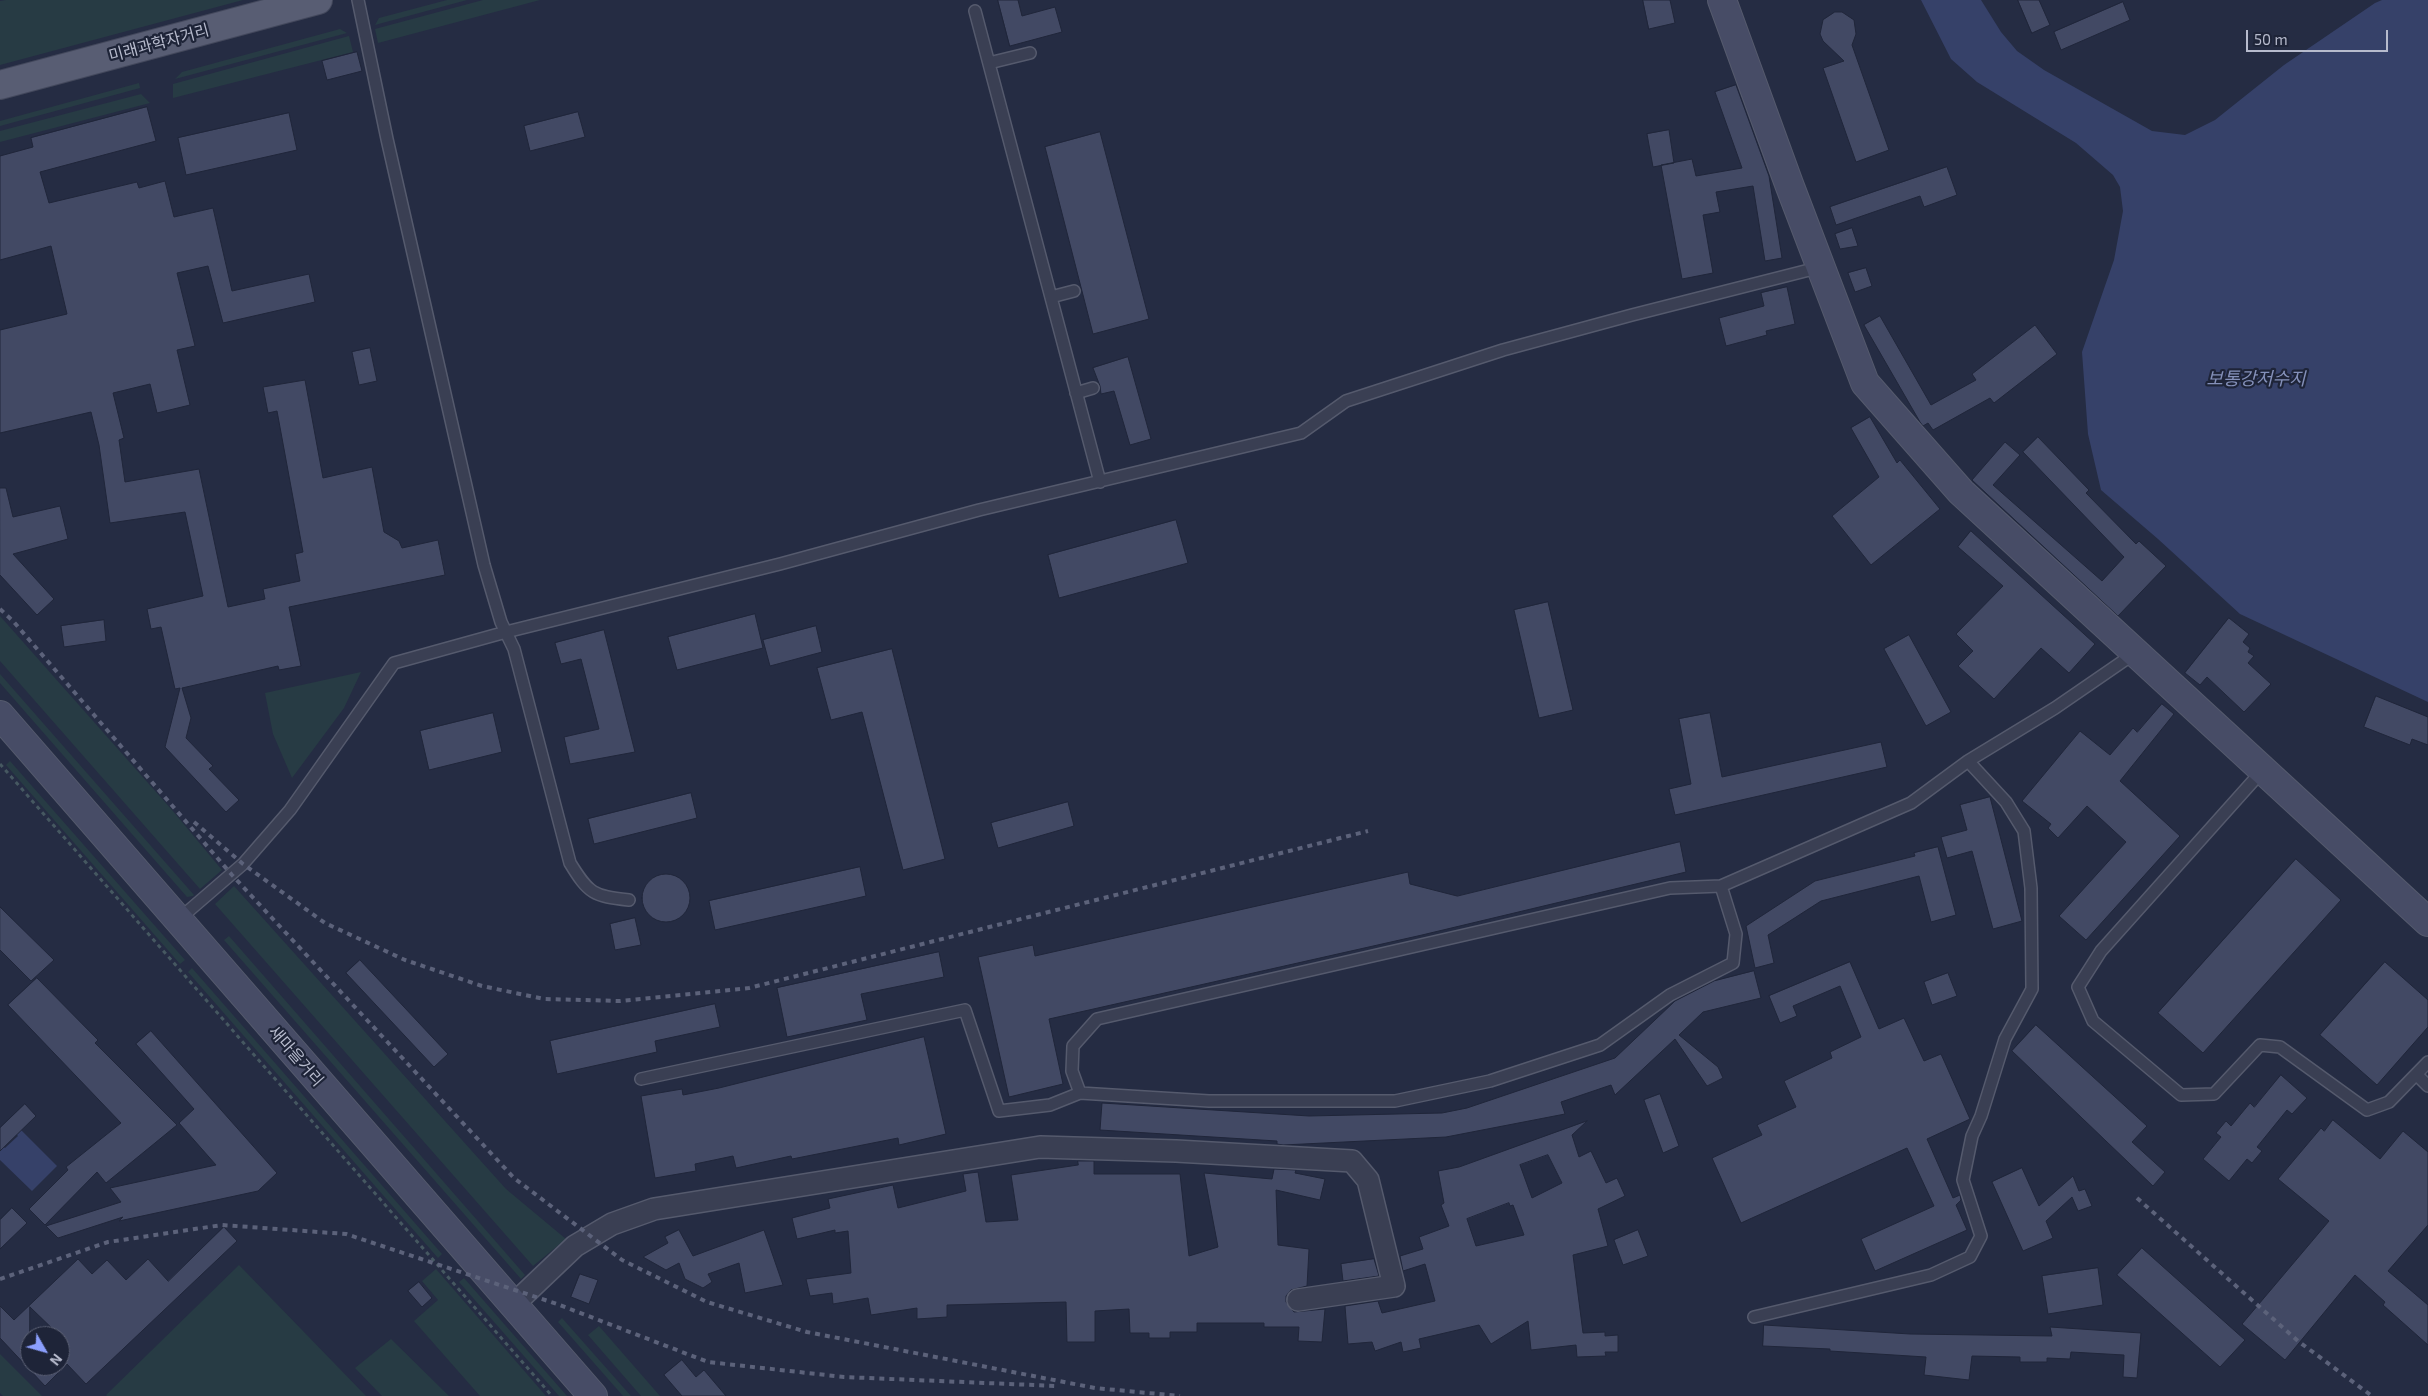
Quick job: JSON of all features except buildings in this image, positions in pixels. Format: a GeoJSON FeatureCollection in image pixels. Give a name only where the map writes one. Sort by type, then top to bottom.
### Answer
{"type":"FeatureCollection","features":[{"type":"Feature","properties":{"kind":"main road","name":"미래과학자거리"},"geometry":{"type":"LineString","coordinates":[[0,85],[318,0]]}},
{"type":"Feature","properties":{"kind":"street"},"geometry":{"type":"LineString","coordinates":[[1722,0],[1865,383],[1961,492],[2428,922]]}},
{"type":"Feature","properties":{"kind":"street","name":"새마을거리"},"geometry":{"type":"LineString","coordinates":[[0,715],[593,1396]]}},
{"type":"Feature","properties":{"kind":"street"},"geometry":{"type":"LineString","coordinates":[[513,1305],[576,1246],[612,1224],[654,1209],[1040,1147],[1176,1151],[1352,1161],[1368,1180],[1394,1286],[1298,1300]]}},
{"type":"Feature","properties":{"kind":"lane"},"geometry":{"type":"LineString","coordinates":[[358,0],[400,196],[482,556],[501,622],[514,649],[570,863],[583,884],[599,897],[629,900]]}},
{"type":"Feature","properties":{"kind":"lane"},"geometry":{"type":"LineString","coordinates":[[975,11],[1100,482]]}},
{"type":"Feature","properties":{"kind":"lane"},"geometry":{"type":"LineString","coordinates":[[989,63],[1030,53]]}},
{"type":"Feature","properties":{"kind":"lane"},"geometry":{"type":"LineString","coordinates":[[178,920],[243,864],[290,810],[394,663],[506,632],[1301,433],[1346,401],[1503,350],[1641,312],[1821,267]]}},
{"type":"Feature","properties":{"kind":"lane"},"geometry":{"type":"LineString","coordinates":[[1051,297],[1074,291]]}},
{"type":"Feature","properties":{"kind":"lane"},"geometry":{"type":"LineString","coordinates":[[1076,393],[1093,388]]}},
{"type":"Feature","properties":{"kind":"lane"},"geometry":{"type":"LineString","coordinates":[[1080,1093],[1072,1071],[1073,1046],[1097,1019],[1670,888],[1720,886],[1911,803],[1968,761],[2055,708],[2135,653]]}},
{"type":"Feature","properties":{"kind":"lane"},"geometry":{"type":"LineString","coordinates":[[1754,1317],[1931,1275],[1970,1257],[1981,1236],[1963,1180],[1972,1136],[1981,1116],[2005,1039],[2032,989],[2031,888],[2024,831],[2006,802],[1968,761]]}},
{"type":"Feature","properties":{"kind":"lane"},"geometry":{"type":"LineString","coordinates":[[2262,771],[2101,950],[2078,987],[2093,1021],[2182,1095],[2214,1094],[2260,1046],[2280,1047],[2367,1110],[2389,1102],[2428,1062]]}},
{"type":"Feature","properties":{"kind":"lane"},"geometry":{"type":"LineString","coordinates":[[641,1079],[965,1010],[999,1111],[1050,1105],[1080,1093],[1209,1101],[1395,1101],[1490,1081],[1600,1045],[1670,995],[1733,963],[1736,934],[1720,886]]}},
{"type":"Feature","properties":{"kind":"lane"},"geometry":{"type":"LineString","coordinates":[[2417,1075],[2428,1086]]}},
{"type":"Feature","properties":{"kind":"path"},"geometry":{"type":"LineString","coordinates":[[0,764],[552,1396]]}},
{"type":"Feature","properties":{"kind":"shaded area"},"geometry":{"type":"Polygon","coordinates":[[[243,0],[0,65],[0,1],[243,0]]]}},
{"type":"Feature","properties":{"kind":"shaded area"},"geometry":{"type":"Polygon","coordinates":[[[447,0],[467,0],[375,25],[379,18],[447,0]]]}},
{"type":"Feature","properties":{"kind":"shaded area"},"geometry":{"type":"Polygon","coordinates":[[[483,0],[540,0],[378,43],[375,29],[483,0]]]}},
{"type":"Feature","properties":{"kind":"shaded area"},"geometry":{"type":"Polygon","coordinates":[[[340,29],[347,33],[175,79],[182,72],[340,29]]]}},
{"type":"Feature","properties":{"kind":"shaded area"},"geometry":{"type":"Polygon","coordinates":[[[349,36],[353,52],[173,98],[173,84],[349,36]]]}},
{"type":"Feature","properties":{"kind":"shaded area"},"geometry":{"type":"Polygon","coordinates":[[[139,83],[140,88],[0,126],[0,121],[139,83]]]}},
{"type":"Feature","properties":{"kind":"shaded area"},"geometry":{"type":"Polygon","coordinates":[[[141,94],[150,103],[0,142],[0,131],[141,94]]]}},
{"type":"Feature","properties":{"kind":"shaded area"},"geometry":{"type":"Polygon","coordinates":[[[0,616],[172,810],[222,870],[200,889],[0,661],[0,616]]]}},
{"type":"Feature","properties":{"kind":"shaded area"},"geometry":{"type":"Polygon","coordinates":[[[361,672],[344,708],[292,778],[273,734],[265,693],[361,672]]]}},
{"type":"Feature","properties":{"kind":"shaded area"},"geometry":{"type":"Polygon","coordinates":[[[0,674],[193,896],[187,897],[0,683],[0,674]]]}},
{"type":"Feature","properties":{"kind":"shaded area"},"geometry":{"type":"Polygon","coordinates":[[[10,761],[185,960],[180,964],[6,765],[10,761]]]}},
{"type":"Feature","properties":{"kind":"shaded area"},"geometry":{"type":"Polygon","coordinates":[[[234,886],[506,1189],[566,1239],[533,1266],[215,904],[234,886]]]}},
{"type":"Feature","properties":{"kind":"shaded area"},"geometry":{"type":"Polygon","coordinates":[[[229,936],[525,1275],[521,1279],[224,940],[229,936]]]}},
{"type":"Feature","properties":{"kind":"shaded area"},"geometry":{"type":"Polygon","coordinates":[[[192,968],[442,1254],[438,1258],[188,972],[192,968]]]}},
{"type":"Feature","properties":{"kind":"shaded area"},"geometry":{"type":"Polygon","coordinates":[[[239,1265],[366,1396],[106,1395],[239,1265]]]}},
{"type":"Feature","properties":{"kind":"shaded area"},"geometry":{"type":"Polygon","coordinates":[[[436,1269],[546,1396],[480,1396],[414,1321],[438,1300],[422,1281],[436,1269]]]}},
{"type":"Feature","properties":{"kind":"shaded area"},"geometry":{"type":"Polygon","coordinates":[[[464,1278],[567,1396],[559,1396],[459,1282],[464,1278]]]}},
{"type":"Feature","properties":{"kind":"shaded area"},"geometry":{"type":"Polygon","coordinates":[[[562,1318],[631,1396],[623,1396],[558,1322],[562,1318]]]}},
{"type":"Feature","properties":{"kind":"shaded area"},"geometry":{"type":"Polygon","coordinates":[[[599,1326],[660,1396],[641,1396],[588,1335],[599,1326]]]}},
{"type":"Feature","properties":{"kind":"shaded area"},"geometry":{"type":"Polygon","coordinates":[[[391,1339],[449,1396],[382,1396],[355,1368],[391,1339]]]}},
{"type":"Feature","properties":{"kind":"shaded area"},"geometry":{"type":"Polygon","coordinates":[[[0,1354],[42,1396],[3,1396],[0,1393],[0,1354]]]}},
{"type":"Feature","properties":{"kind":"water","name":"보통강저수지"},"geometry":{"type":"Polygon","coordinates":[[[1921,0],[1981,0],[2001,32],[2017,51],[2044,70],[2152,131],[2185,135],[2215,120],[2284,65],[2375,3],[2382,0],[2428,0],[2428,702],[2240,614],[2101,490],[2088,434],[2082,352],[2114,260],[2123,211],[2120,187],[2113,175],[2076,143],[1977,82],[1951,59],[1921,0]]]}},
{"type":"Feature","properties":{"kind":"water"},"geometry":{"type":"Polygon","coordinates":[[[17,1126],[57,1166],[32,1191],[0,1160],[0,1144],[5,1148],[18,1136],[13,1130],[17,1126]]]}},
{"type":"Feature","properties":{"kind":"railway"},"geometry":{"type":"LineString","coordinates":[[0,609],[13,621],[232,875],[514,1178],[622,1260],[707,1302],[807,1332],[1095,1388],[1180,1396]]}},
{"type":"Feature","properties":{"kind":"railway"},"geometry":{"type":"LineString","coordinates":[[194,822],[243,864],[325,923],[405,960],[482,986],[544,999],[620,1001],[749,988],[1368,831]]}},
{"type":"Feature","properties":{"kind":"railway"},"geometry":{"type":"LineString","coordinates":[[2137,1198],[2298,1341],[2372,1396]]}},
{"type":"Feature","properties":{"kind":"railway"},"geometry":{"type":"LineString","coordinates":[[0,1279],[108,1242],[222,1225],[346,1234],[557,1304],[708,1362],[844,1377],[1057,1386]]}}]}
